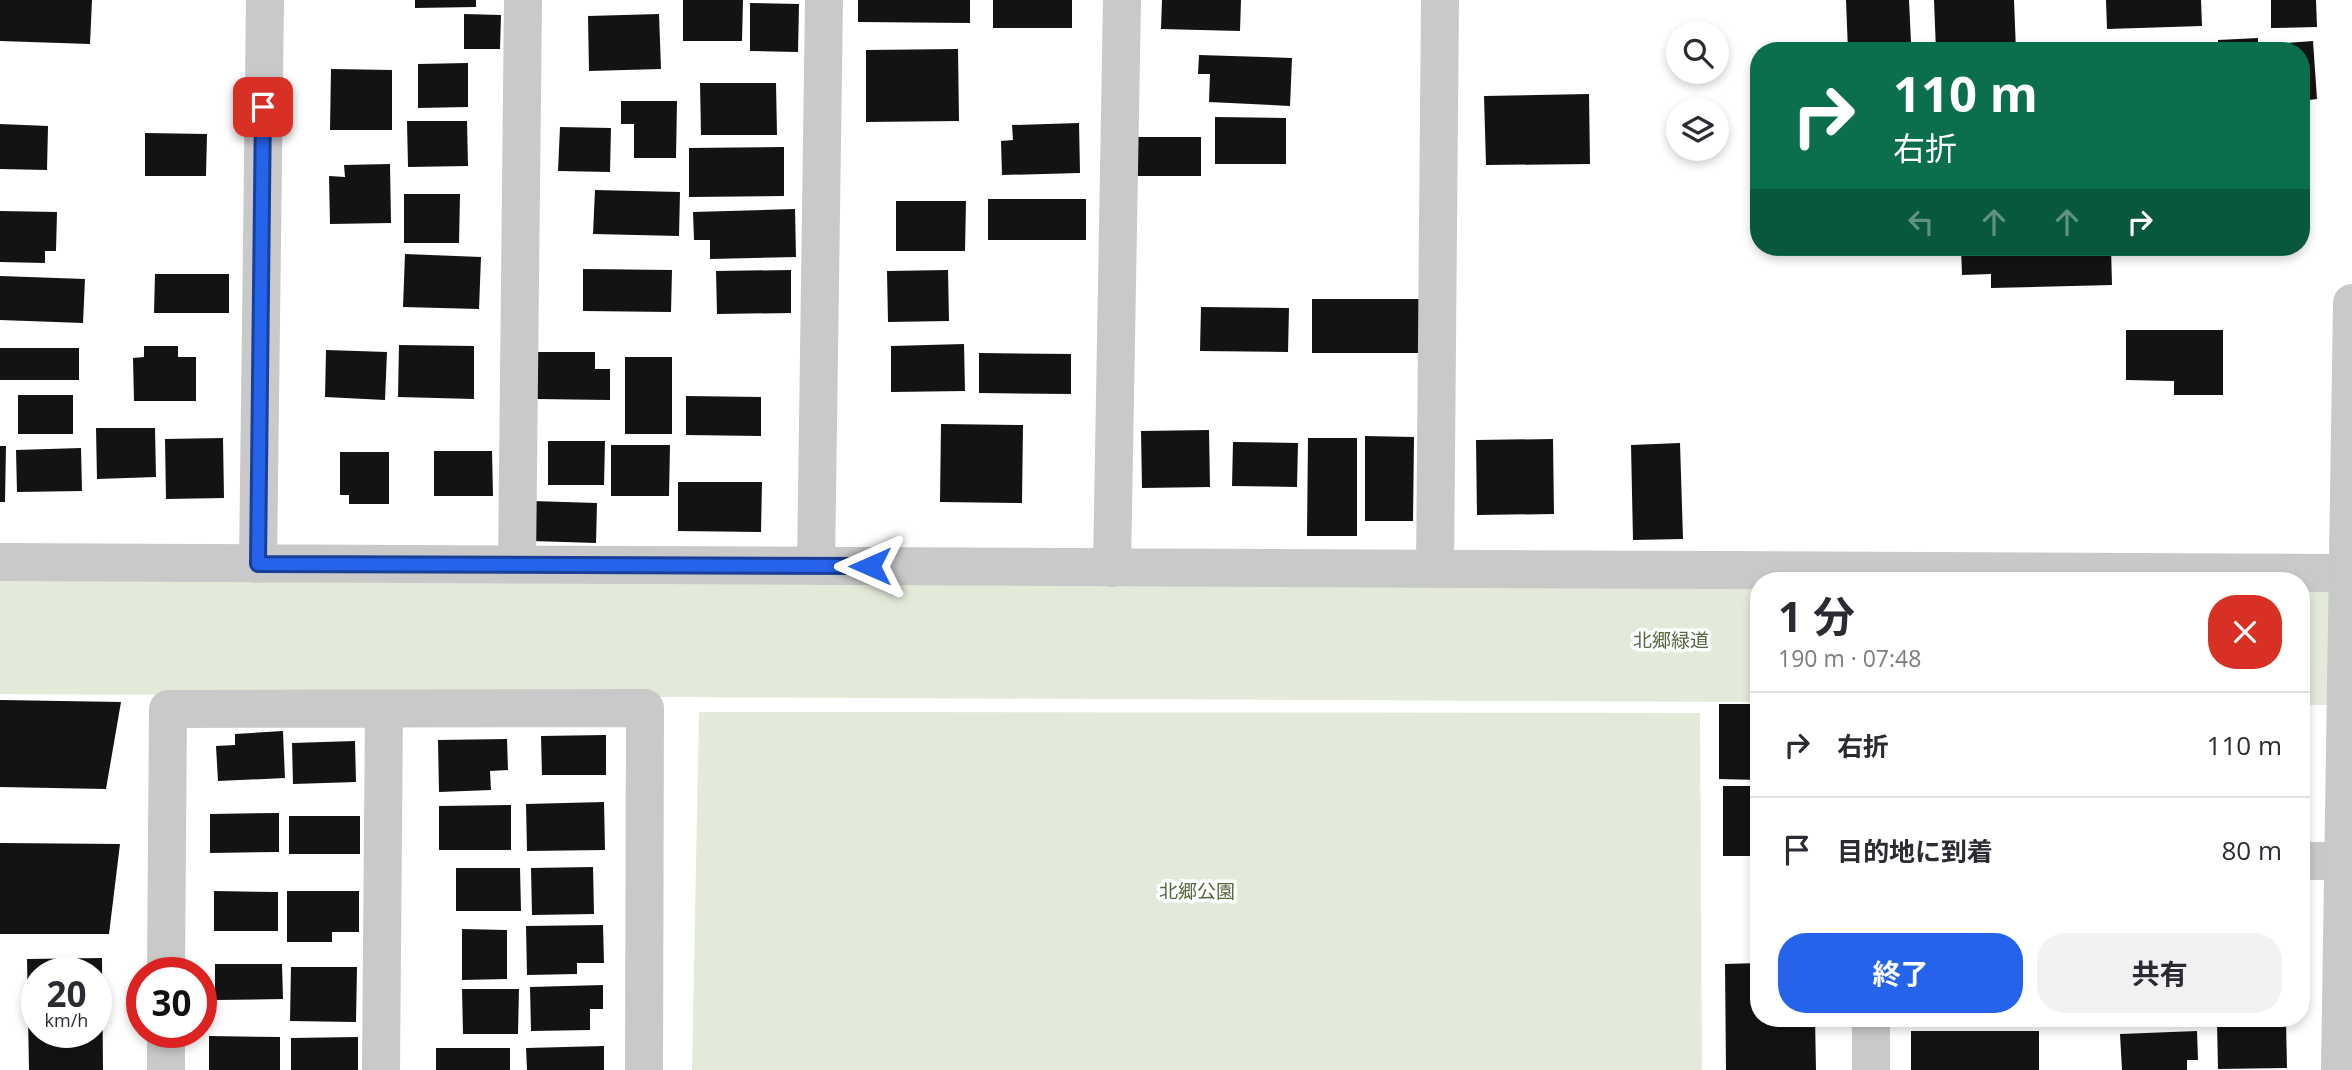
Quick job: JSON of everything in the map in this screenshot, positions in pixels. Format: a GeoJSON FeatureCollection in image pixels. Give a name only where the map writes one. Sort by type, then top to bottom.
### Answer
{"type":"FeatureCollection","features":[{"type":"Feature","properties":{"kind":"street"},"geometry":{"type":"LineString","coordinates":[[258,564],[265,0]]}},
{"type":"Feature","properties":{"kind":"street"},"geometry":{"type":"LineString","coordinates":[[517,565],[523,0]]}},
{"type":"Feature","properties":{"kind":"street"},"geometry":{"type":"LineString","coordinates":[[816,566],[824,0]]}},
{"type":"Feature","properties":{"kind":"street"},"geometry":{"type":"LineString","coordinates":[[1112,568],[1122,0]]}},
{"type":"Feature","properties":{"kind":"street"},"geometry":{"type":"LineString","coordinates":[[1435,569],[1440,0]]}},
{"type":"Feature","properties":{"kind":"street"},"geometry":{"type":"LineString","coordinates":[[2340,1070],[2352,303]]}},
{"type":"Feature","properties":{"kind":"street"},"geometry":{"type":"LineString","coordinates":[[0,562],[1435,569],[1750,576]]}},
{"type":"Feature","properties":{"kind":"street"},"geometry":{"type":"LineString","coordinates":[[2310,589],[2347,590]]}},
{"type":"Feature","properties":{"kind":"street"},"geometry":{"type":"LineString","coordinates":[[166,957],[168,709],[645,709],[644,1070]]}},
{"type":"Feature","properties":{"kind":"street"},"geometry":{"type":"LineString","coordinates":[[381,1070],[384,709]]}},
{"type":"Feature","properties":{"kind":"street"},"geometry":{"type":"LineString","coordinates":[[2310,861],[2343,861]]}},
{"type":"Feature","properties":{"kind":"street"},"geometry":{"type":"LineString","coordinates":[[1871,1027],[1871,1070]]}},
{"type":"Feature","properties":{"kind":"street"},"geometry":{"type":"LineString","coordinates":[[166,1048],[166,1070]]}},
{"type":"Feature","properties":{"kind":"green space","name":"北郷緑道"},"geometry":{"type":"Polygon","coordinates":[[[0,571],[1750,581],[1750,702],[0,694],[0,571]]]}},
{"type":"Feature","properties":{"kind":"green space"},"geometry":{"type":"Polygon","coordinates":[[[2310,581],[2352,581],[2352,705],[2310,705],[2310,581]]]}},
{"type":"Feature","properties":{"kind":"green space","name":"北郷公園"},"geometry":{"type":"Polygon","coordinates":[[[699,712],[1700,713],[1702,1070],[692,1070],[699,712]]]}},
{"type":"Feature","properties":{"kind":"building"},"geometry":{"type":"Polygon","coordinates":[[[0,0],[92,0],[90,44],[0,41],[0,0]]]}},
{"type":"Feature","properties":{"kind":"building"},"geometry":{"type":"Polygon","coordinates":[[[415,0],[476,0],[476,7],[415,8],[415,0]]]}},
{"type":"Feature","properties":{"kind":"building"},"geometry":{"type":"Polygon","coordinates":[[[683,0],[743,0],[742,41],[683,41],[683,0]]]}},
{"type":"Feature","properties":{"kind":"building"},"geometry":{"type":"Polygon","coordinates":[[[858,0],[970,0],[970,23],[858,22],[858,0]]]}},
{"type":"Feature","properties":{"kind":"building"},"geometry":{"type":"Polygon","coordinates":[[[993,0],[1072,0],[1072,28],[993,28],[993,0]]]}},
{"type":"Feature","properties":{"kind":"building"},"geometry":{"type":"Polygon","coordinates":[[[1162,0],[1241,0],[1240,31],[1161,29],[1162,0]]]}},
{"type":"Feature","properties":{"kind":"building"},"geometry":{"type":"Polygon","coordinates":[[[1846,0],[1909,0],[1911,42],[1848,42],[1846,0]]]}},
{"type":"Feature","properties":{"kind":"building"},"geometry":{"type":"Polygon","coordinates":[[[1934,0],[2014,0],[2016,42],[1936,42],[1934,0]]]}},
{"type":"Feature","properties":{"kind":"building"},"geometry":{"type":"Polygon","coordinates":[[[2106,0],[2201,0],[2202,26],[2107,29],[2106,0]]]}},
{"type":"Feature","properties":{"kind":"building"},"geometry":{"type":"Polygon","coordinates":[[[2271,0],[2316,0],[2317,27],[2271,28],[2271,0]]]}},
{"type":"Feature","properties":{"kind":"building"},"geometry":{"type":"Polygon","coordinates":[[[750,3],[799,4],[798,52],[750,51],[750,3]]]}},
{"type":"Feature","properties":{"kind":"building"},"geometry":{"type":"Polygon","coordinates":[[[464,14],[501,15],[500,49],[464,49],[464,14]]]}},
{"type":"Feature","properties":{"kind":"building"},"geometry":{"type":"Polygon","coordinates":[[[659,14],[661,69],[589,71],[588,16],[659,14]]]}},
{"type":"Feature","properties":{"kind":"building"},"geometry":{"type":"Polygon","coordinates":[[[2258,38],[2258,42],[2218,42],[2258,38]]]}},
{"type":"Feature","properties":{"kind":"building"},"geometry":{"type":"Polygon","coordinates":[[[2313,41],[2317,99],[2310,100],[2310,42],[2299,42],[2313,41]]]}},
{"type":"Feature","properties":{"kind":"building"},"geometry":{"type":"Polygon","coordinates":[[[958,49],[959,121],[866,122],[866,50],[958,49]]]}},
{"type":"Feature","properties":{"kind":"building"},"geometry":{"type":"Polygon","coordinates":[[[1199,55],[1292,58],[1290,106],[1209,102],[1210,74],[1198,74],[1199,55]]]}},
{"type":"Feature","properties":{"kind":"building"},"geometry":{"type":"Polygon","coordinates":[[[468,63],[468,107],[418,108],[418,64],[468,63]]]}},
{"type":"Feature","properties":{"kind":"building"},"geometry":{"type":"Polygon","coordinates":[[[331,69],[392,70],[392,130],[330,130],[331,69]]]}},
{"type":"Feature","properties":{"kind":"building"},"geometry":{"type":"Polygon","coordinates":[[[700,83],[776,83],[777,135],[701,135],[700,83]]]}},
{"type":"Feature","properties":{"kind":"building"},"geometry":{"type":"Polygon","coordinates":[[[1589,94],[1590,164],[1486,165],[1484,96],[1589,94]]]}},
{"type":"Feature","properties":{"kind":"building"},"geometry":{"type":"Polygon","coordinates":[[[621,101],[677,101],[676,158],[634,158],[634,124],[621,124],[621,101]]]}},
{"type":"Feature","properties":{"kind":"building"},"geometry":{"type":"Polygon","coordinates":[[[1215,117],[1286,118],[1286,164],[1215,164],[1215,117]]]}},
{"type":"Feature","properties":{"kind":"building"},"geometry":{"type":"Polygon","coordinates":[[[407,121],[467,121],[468,166],[408,167],[407,121]]]}},
{"type":"Feature","properties":{"kind":"building"},"geometry":{"type":"Polygon","coordinates":[[[1079,123],[1080,173],[1002,175],[1001,141],[1013,140],[1012,125],[1079,123]]]}},
{"type":"Feature","properties":{"kind":"building"},"geometry":{"type":"Polygon","coordinates":[[[0,124],[48,126],[47,170],[0,169],[0,124]]]}},
{"type":"Feature","properties":{"kind":"building"},"geometry":{"type":"Polygon","coordinates":[[[560,127],[611,128],[610,172],[558,171],[560,127]]]}},
{"type":"Feature","properties":{"kind":"building"},"geometry":{"type":"Polygon","coordinates":[[[145,133],[207,134],[206,176],[145,176],[145,133]]]}},
{"type":"Feature","properties":{"kind":"building"},"geometry":{"type":"Polygon","coordinates":[[[1137,137],[1201,137],[1201,176],[1137,176],[1137,137]]]}},
{"type":"Feature","properties":{"kind":"building"},"geometry":{"type":"Polygon","coordinates":[[[784,147],[784,196],[689,197],[689,148],[784,147]]]}},
{"type":"Feature","properties":{"kind":"building"},"geometry":{"type":"Polygon","coordinates":[[[390,164],[391,223],[330,224],[329,176],[345,177],[344,165],[390,164]]]}},
{"type":"Feature","properties":{"kind":"building"},"geometry":{"type":"Polygon","coordinates":[[[595,190],[680,192],[679,236],[593,234],[595,190]]]}},
{"type":"Feature","properties":{"kind":"building"},"geometry":{"type":"Polygon","coordinates":[[[404,194],[460,194],[459,243],[404,243],[404,194]]]}},
{"type":"Feature","properties":{"kind":"building"},"geometry":{"type":"Polygon","coordinates":[[[988,199],[1086,199],[1086,240],[988,240],[988,199]]]}},
{"type":"Feature","properties":{"kind":"building"},"geometry":{"type":"Polygon","coordinates":[[[896,201],[966,201],[965,251],[896,251],[896,201]]]}},
{"type":"Feature","properties":{"kind":"building"},"geometry":{"type":"Polygon","coordinates":[[[795,209],[796,257],[710,259],[710,240],[694,240],[693,212],[795,209]]]}},
{"type":"Feature","properties":{"kind":"building"},"geometry":{"type":"Polygon","coordinates":[[[0,211],[57,212],[56,251],[45,251],[45,263],[0,262],[0,211]]]}},
{"type":"Feature","properties":{"kind":"building"},"geometry":{"type":"Polygon","coordinates":[[[405,254],[481,257],[479,309],[403,307],[405,254]]]}},
{"type":"Feature","properties":{"kind":"building"},"geometry":{"type":"Polygon","coordinates":[[[1961,256],[2111,256],[2112,285],[1991,288],[1991,274],[1962,275],[1961,256]]]}},
{"type":"Feature","properties":{"kind":"building"},"geometry":{"type":"Polygon","coordinates":[[[583,269],[672,270],[671,312],[583,311],[583,269]]]}},
{"type":"Feature","properties":{"kind":"building"},"geometry":{"type":"Polygon","coordinates":[[[791,270],[791,313],[717,314],[716,271],[791,270]]]}},
{"type":"Feature","properties":{"kind":"building"},"geometry":{"type":"Polygon","coordinates":[[[948,270],[949,321],[888,322],[887,271],[948,270]]]}},
{"type":"Feature","properties":{"kind":"building"},"geometry":{"type":"Polygon","coordinates":[[[155,274],[229,274],[229,313],[154,313],[155,274]]]}},
{"type":"Feature","properties":{"kind":"building"},"geometry":{"type":"Polygon","coordinates":[[[0,276],[85,279],[83,323],[0,320],[0,276]]]}},
{"type":"Feature","properties":{"kind":"building"},"geometry":{"type":"Polygon","coordinates":[[[1312,299],[1421,299],[1421,353],[1312,353],[1312,299]]]}},
{"type":"Feature","properties":{"kind":"building"},"geometry":{"type":"Polygon","coordinates":[[[1201,307],[1289,308],[1288,352],[1200,351],[1201,307]]]}},
{"type":"Feature","properties":{"kind":"building"},"geometry":{"type":"Polygon","coordinates":[[[2126,330],[2223,330],[2223,395],[2174,395],[2174,381],[2126,380],[2126,330]]]}},
{"type":"Feature","properties":{"kind":"building"},"geometry":{"type":"Polygon","coordinates":[[[964,344],[965,391],[891,392],[891,346],[964,344]]]}},
{"type":"Feature","properties":{"kind":"building"},"geometry":{"type":"Polygon","coordinates":[[[399,345],[474,346],[474,399],[398,397],[399,345]]]}},
{"type":"Feature","properties":{"kind":"building"},"geometry":{"type":"Polygon","coordinates":[[[144,346],[178,346],[178,357],[196,357],[196,401],[134,401],[133,358],[144,357],[144,346]]]}},
{"type":"Feature","properties":{"kind":"building"},"geometry":{"type":"Polygon","coordinates":[[[0,348],[79,348],[79,380],[0,380],[0,348]]]}},
{"type":"Feature","properties":{"kind":"building"},"geometry":{"type":"Polygon","coordinates":[[[326,350],[387,352],[385,400],[325,397],[326,350]]]}},
{"type":"Feature","properties":{"kind":"building"},"geometry":{"type":"Polygon","coordinates":[[[537,352],[595,352],[595,369],[610,369],[610,400],[537,399],[537,352]]]}},
{"type":"Feature","properties":{"kind":"building"},"geometry":{"type":"Polygon","coordinates":[[[979,353],[1071,354],[1071,394],[979,393],[979,353]]]}},
{"type":"Feature","properties":{"kind":"building"},"geometry":{"type":"Polygon","coordinates":[[[625,357],[672,357],[672,434],[625,434],[625,357]]]}},
{"type":"Feature","properties":{"kind":"building"},"geometry":{"type":"Polygon","coordinates":[[[18,395],[73,395],[73,434],[18,434],[18,395]]]}},
{"type":"Feature","properties":{"kind":"building"},"geometry":{"type":"Polygon","coordinates":[[[686,396],[761,397],[761,436],[686,435],[686,396]]]}},
{"type":"Feature","properties":{"kind":"building"},"geometry":{"type":"Polygon","coordinates":[[[941,424],[1023,425],[1022,503],[940,502],[941,424]]]}},
{"type":"Feature","properties":{"kind":"building"},"geometry":{"type":"Polygon","coordinates":[[[96,428],[155,428],[156,477],[97,479],[96,428]]]}},
{"type":"Feature","properties":{"kind":"building"},"geometry":{"type":"Polygon","coordinates":[[[1209,430],[1210,487],[1142,488],[1141,431],[1209,430]]]}},
{"type":"Feature","properties":{"kind":"building"},"geometry":{"type":"Polygon","coordinates":[[[1365,436],[1414,437],[1413,521],[1365,521],[1365,436]]]}},
{"type":"Feature","properties":{"kind":"building"},"geometry":{"type":"Polygon","coordinates":[[[223,438],[224,498],[166,499],[165,439],[223,438]]]}},
{"type":"Feature","properties":{"kind":"building"},"geometry":{"type":"Polygon","coordinates":[[[1308,438],[1357,438],[1357,536],[1307,536],[1308,438]]]}},
{"type":"Feature","properties":{"kind":"building"},"geometry":{"type":"Polygon","coordinates":[[[1553,439],[1554,514],[1477,515],[1476,440],[1553,439]]]}},
{"type":"Feature","properties":{"kind":"building"},"geometry":{"type":"Polygon","coordinates":[[[548,441],[605,441],[604,485],[548,485],[548,441]]]}},
{"type":"Feature","properties":{"kind":"building"},"geometry":{"type":"Polygon","coordinates":[[[1233,442],[1298,443],[1297,487],[1232,486],[1233,442]]]}},
{"type":"Feature","properties":{"kind":"building"},"geometry":{"type":"Polygon","coordinates":[[[1680,443],[1683,539],[1633,540],[1631,445],[1680,443]]]}},
{"type":"Feature","properties":{"kind":"building"},"geometry":{"type":"Polygon","coordinates":[[[611,445],[670,445],[669,496],[611,496],[611,445]]]}},
{"type":"Feature","properties":{"kind":"building"},"geometry":{"type":"Polygon","coordinates":[[[0,446],[6,446],[5,502],[0,502],[0,446]]]}},
{"type":"Feature","properties":{"kind":"building"},"geometry":{"type":"Polygon","coordinates":[[[81,448],[82,491],[17,492],[16,450],[81,448]]]}},
{"type":"Feature","properties":{"kind":"building"},"geometry":{"type":"Polygon","coordinates":[[[434,451],[492,451],[493,496],[434,496],[434,451]]]}},
{"type":"Feature","properties":{"kind":"building"},"geometry":{"type":"Polygon","coordinates":[[[340,452],[389,452],[389,504],[349,504],[349,495],[340,495],[340,452]]]}},
{"type":"Feature","properties":{"kind":"building"},"geometry":{"type":"Polygon","coordinates":[[[678,482],[762,482],[761,532],[678,531],[678,482]]]}},
{"type":"Feature","properties":{"kind":"building"},"geometry":{"type":"Polygon","coordinates":[[[532,501],[597,503],[596,543],[532,541],[532,501]]]}},
{"type":"Feature","properties":{"kind":"building"},"geometry":{"type":"Polygon","coordinates":[[[0,700],[121,702],[106,789],[0,787],[0,700]]]}},
{"type":"Feature","properties":{"kind":"building"},"geometry":{"type":"Polygon","coordinates":[[[1719,704],[1750,704],[1750,780],[1719,779],[1719,704]]]}},
{"type":"Feature","properties":{"kind":"building"},"geometry":{"type":"Polygon","coordinates":[[[283,731],[285,778],[218,781],[216,746],[235,745],[235,734],[283,731]]]}},
{"type":"Feature","properties":{"kind":"building"},"geometry":{"type":"Polygon","coordinates":[[[606,735],[606,775],[542,775],[541,736],[606,735]]]}},
{"type":"Feature","properties":{"kind":"building"},"geometry":{"type":"Polygon","coordinates":[[[507,739],[508,770],[490,771],[491,790],[439,792],[438,740],[507,739]]]}},
{"type":"Feature","properties":{"kind":"building"},"geometry":{"type":"Polygon","coordinates":[[[355,741],[356,782],[293,784],[292,743],[355,741]]]}},
{"type":"Feature","properties":{"kind":"building"},"geometry":{"type":"Polygon","coordinates":[[[1723,786],[1750,786],[1750,856],[1723,856],[1723,786]]]}},
{"type":"Feature","properties":{"kind":"building"},"geometry":{"type":"Polygon","coordinates":[[[604,802],[605,850],[527,851],[526,804],[604,802]]]}},
{"type":"Feature","properties":{"kind":"building"},"geometry":{"type":"Polygon","coordinates":[[[511,805],[511,850],[439,850],[439,806],[511,805]]]}},
{"type":"Feature","properties":{"kind":"building"},"geometry":{"type":"Polygon","coordinates":[[[279,813],[279,852],[210,853],[210,814],[279,813]]]}},
{"type":"Feature","properties":{"kind":"building"},"geometry":{"type":"Polygon","coordinates":[[[289,816],[360,816],[360,854],[289,854],[289,816]]]}},
{"type":"Feature","properties":{"kind":"building"},"geometry":{"type":"Polygon","coordinates":[[[0,843],[120,844],[109,934],[0,934],[0,843]]]}},
{"type":"Feature","properties":{"kind":"building"},"geometry":{"type":"Polygon","coordinates":[[[593,867],[594,914],[532,915],[531,868],[593,867]]]}},
{"type":"Feature","properties":{"kind":"building"},"geometry":{"type":"Polygon","coordinates":[[[456,868],[520,868],[521,911],[456,911],[456,868]]]}},
{"type":"Feature","properties":{"kind":"building"},"geometry":{"type":"Polygon","coordinates":[[[214,891],[278,892],[278,931],[214,931],[214,891]]]}},
{"type":"Feature","properties":{"kind":"building"},"geometry":{"type":"Polygon","coordinates":[[[287,891],[359,891],[359,932],[332,932],[332,942],[287,942],[287,891]]]}},
{"type":"Feature","properties":{"kind":"building"},"geometry":{"type":"Polygon","coordinates":[[[603,925],[604,963],[577,963],[577,974],[527,975],[526,926],[603,925]]]}},
{"type":"Feature","properties":{"kind":"building"},"geometry":{"type":"Polygon","coordinates":[[[462,929],[507,930],[507,979],[462,980],[462,929]]]}},
{"type":"Feature","properties":{"kind":"building"},"geometry":{"type":"Polygon","coordinates":[[[1750,963],[1750,1027],[1815,1027],[1816,1070],[1726,1070],[1725,964],[1750,963]]]}},
{"type":"Feature","properties":{"kind":"building"},"geometry":{"type":"Polygon","coordinates":[[[217,964],[282,964],[283,999],[217,1000],[217,964]]]}},
{"type":"Feature","properties":{"kind":"building"},"geometry":{"type":"Polygon","coordinates":[[[291,967],[357,967],[356,1022],[290,1021],[291,967]]]}},
{"type":"Feature","properties":{"kind":"building"},"geometry":{"type":"Polygon","coordinates":[[[603,985],[603,1009],[590,1009],[590,1030],[531,1031],[530,987],[603,985]]]}},
{"type":"Feature","properties":{"kind":"building"},"geometry":{"type":"Polygon","coordinates":[[[462,989],[519,989],[518,1034],[463,1034],[462,989]]]}},
{"type":"Feature","properties":{"kind":"building"},"geometry":{"type":"Polygon","coordinates":[[[2217,1027],[2286,1027],[2287,1068],[2218,1069],[2217,1027]]]}},
{"type":"Feature","properties":{"kind":"building"},"geometry":{"type":"Polygon","coordinates":[[[1911,1031],[2039,1031],[2039,1070],[1911,1070],[1911,1031]]]}},
{"type":"Feature","properties":{"kind":"building"},"geometry":{"type":"Polygon","coordinates":[[[2197,1031],[2198,1060],[2187,1060],[2187,1070],[2122,1070],[2120,1034],[2197,1031]]]}},
{"type":"Feature","properties":{"kind":"building"},"geometry":{"type":"Polygon","coordinates":[[[217,1036],[280,1037],[280,1070],[209,1070],[209,1048],[217,1048],[217,1036]]]}},
{"type":"Feature","properties":{"kind":"building"},"geometry":{"type":"Polygon","coordinates":[[[358,1037],[358,1070],[291,1070],[291,1038],[358,1037]]]}},
{"type":"Feature","properties":{"kind":"building"},"geometry":{"type":"Polygon","coordinates":[[[604,1046],[604,1070],[527,1070],[526,1048],[604,1046]]]}},
{"type":"Feature","properties":{"kind":"building"},"geometry":{"type":"Polygon","coordinates":[[[29,1048],[103,1048],[103,1070],[29,1070],[29,1048]]]}},
{"type":"Feature","properties":{"kind":"building"},"geometry":{"type":"Polygon","coordinates":[[[436,1048],[510,1048],[510,1070],[436,1070],[436,1048]]]}},
{"type":"Feature","properties":{"kind":"route"},"geometry":{"type":"LineString","coordinates":[[263,107],[258,564],[870,566]]}}]}
